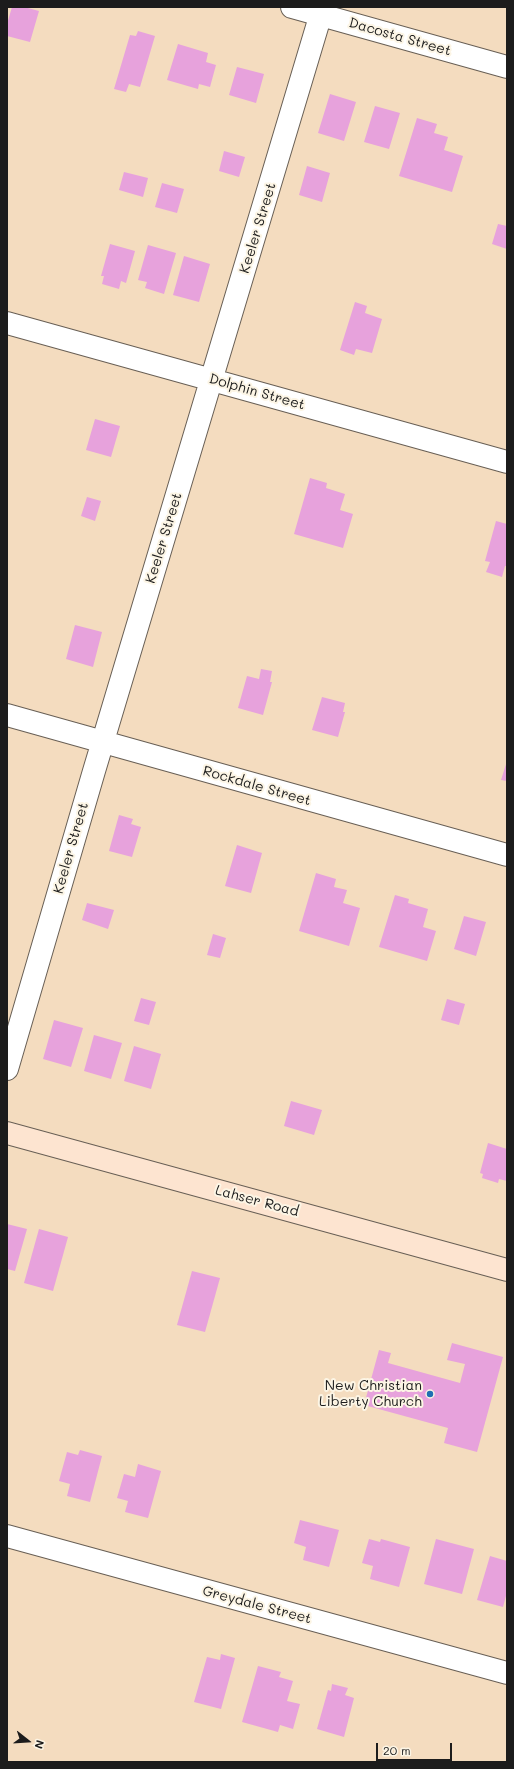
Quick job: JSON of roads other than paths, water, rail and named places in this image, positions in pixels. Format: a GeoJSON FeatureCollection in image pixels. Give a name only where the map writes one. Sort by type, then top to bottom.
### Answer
{"type":"FeatureCollection","features":[{"type":"Feature","properties":{"kind":"main road","name":"Lahser Road"},"geometry":{"type":"LineString","coordinates":[[7,1133],[507,1270]]}},
{"type":"Feature","properties":{"kind":"street","name":"Dacosta Street"},"geometry":{"type":"LineString","coordinates":[[292,7],[322,11],[507,67]]}},
{"type":"Feature","properties":{"kind":"street","name":"Keeler Street"},"geometry":{"type":"LineString","coordinates":[[7,1070],[103,743],[322,11]]}},
{"type":"Feature","properties":{"kind":"street","name":"Dolphin Street"},"geometry":{"type":"LineString","coordinates":[[7,323],[507,462]]}},
{"type":"Feature","properties":{"kind":"street","name":"Rockdale Street"},"geometry":{"type":"LineString","coordinates":[[7,715],[507,856]]}},
{"type":"Feature","properties":{"kind":"street","name":"Greydale Street"},"geometry":{"type":"LineString","coordinates":[[7,1536],[507,1673]]}},
{"type":"Feature","properties":{"kind":"place","name":"New Christian Liberty Church"},"geometry":{"type":"Point","coordinates":[430,1394]}}]}
